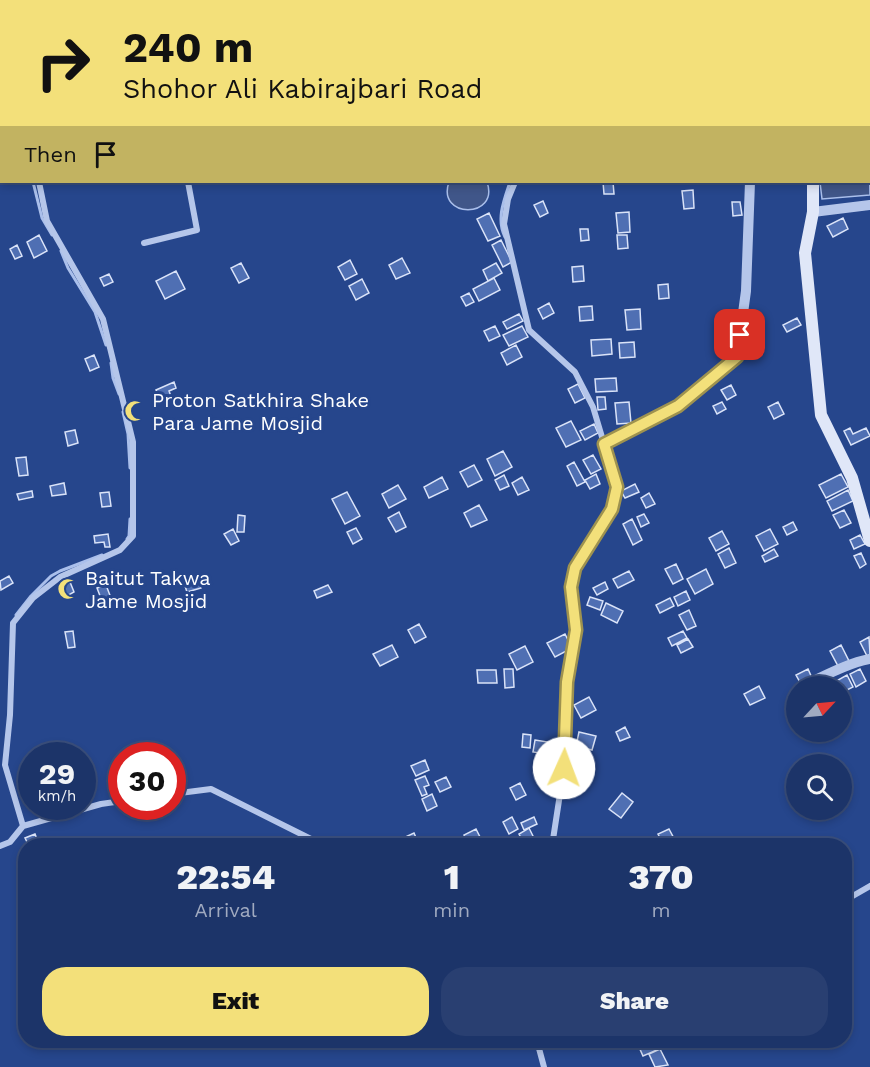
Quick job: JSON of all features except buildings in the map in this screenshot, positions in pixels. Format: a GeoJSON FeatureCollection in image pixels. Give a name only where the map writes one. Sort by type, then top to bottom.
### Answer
{"type":"FeatureCollection","features":[{"type":"Feature","properties":{"kind":"main road"},"geometry":{"type":"LineString","coordinates":[[813,183],[813,213],[805,253],[821,415],[852,478],[870,541]]}},
{"type":"Feature","properties":{"kind":"street"},"geometry":{"type":"LineString","coordinates":[[22,826],[5,765],[10,715],[13,623],[33,598],[60,577],[120,550],[133,537],[133,442],[103,320],[47,221],[39,183]]}},
{"type":"Feature","properties":{"kind":"street"},"geometry":{"type":"LineString","coordinates":[[144,243],[196,230],[188,183]]}},
{"type":"Feature","properties":{"kind":"street"},"geometry":{"type":"LineString","coordinates":[[515,183],[508,199],[504,224],[529,330],[575,372],[593,407],[617,487],[612,509],[575,568],[571,587],[576,630],[567,682],[564,768],[553,838]]}},
{"type":"Feature","properties":{"kind":"street"},"geometry":{"type":"LineString","coordinates":[[604,444],[678,406],[737,357],[746,291],[750,183]]}},
{"type":"Feature","properties":{"kind":"street"},"geometry":{"type":"LineString","coordinates":[[813,213],[870,205]]}},
{"type":"Feature","properties":{"kind":"street"},"geometry":{"type":"LineString","coordinates":[[822,676],[841,670],[855,662],[870,659]]}},
{"type":"Feature","properties":{"kind":"street"},"geometry":{"type":"LineString","coordinates":[[186,792],[211,789],[309,838]]}},
{"type":"Feature","properties":{"kind":"street"},"geometry":{"type":"LineString","coordinates":[[0,846],[10,842],[22,826],[108,803]]}},
{"type":"Feature","properties":{"kind":"street"},"geometry":{"type":"LineString","coordinates":[[852,896],[870,886]]}},
{"type":"Feature","properties":{"kind":"street"},"geometry":{"type":"LineString","coordinates":[[539,1048],[544,1067]]}},
{"type":"Feature","properties":{"kind":"water"},"geometry":{"type":"Polygon","coordinates":[[[449,183],[487,183],[489,194],[485,203],[468,210],[451,203],[447,194],[449,183]]]}},
{"type":"Feature","properties":{"kind":"water"},"geometry":{"type":"Polygon","coordinates":[[[820,183],[870,183],[870,195],[822,199],[820,183]]]}},
{"type":"Feature","properties":{"kind":"waterway"},"geometry":{"type":"LineString","coordinates":[[33,183],[42,218],[52,235]]}},
{"type":"Feature","properties":{"kind":"waterway"},"geometry":{"type":"LineString","coordinates":[[505,237],[501,216],[510,183]]}},
{"type":"Feature","properties":{"kind":"waterway"},"geometry":{"type":"LineString","coordinates":[[61,251],[68,268],[95,312],[106,345]]}},
{"type":"Feature","properties":{"kind":"waterway"},"geometry":{"type":"LineString","coordinates":[[111,363],[113,378],[119,394]]}},
{"type":"Feature","properties":{"kind":"waterway"},"geometry":{"type":"LineString","coordinates":[[123,412],[128,434],[130,468]]}},
{"type":"Feature","properties":{"kind":"waterway"},"geometry":{"type":"LineString","coordinates":[[127,539],[130,519]]}},
{"type":"Feature","properties":{"kind":"waterway"},"geometry":{"type":"LineString","coordinates":[[16,615],[51,576],[102,555]]}},
{"type":"Feature","properties":{"kind":"place","name":"Proton Satkhira Shake Para Jame Mosjid"},"geometry":{"type":"Point","coordinates":[135,411]}},
{"type":"Feature","properties":{"kind":"place","name":"Baitut Takwa Jame Mosjid"},"geometry":{"type":"Point","coordinates":[68,589]}},
{"type":"Feature","properties":{"kind":"route"},"geometry":{"type":"LineString","coordinates":[[564,768],[567,682],[576,630],[571,587],[575,568],[612,509],[617,487],[604,444],[678,406],[737,357],[740,335]]}}]}
